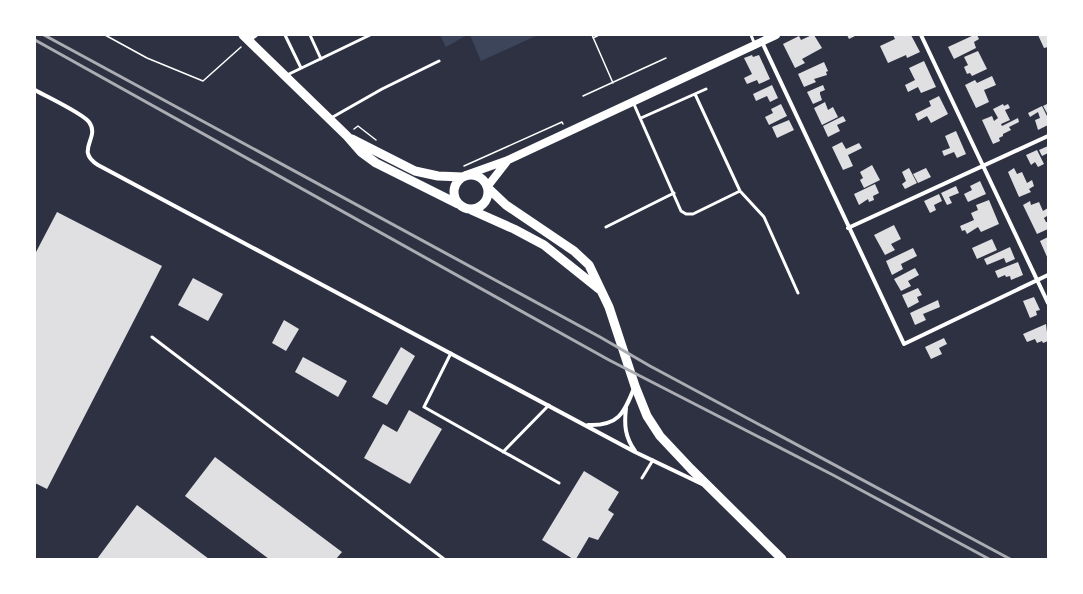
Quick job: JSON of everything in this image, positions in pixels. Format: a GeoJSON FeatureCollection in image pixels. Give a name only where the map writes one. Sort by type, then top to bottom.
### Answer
{"type":"FeatureCollection","features":[{"type":"Feature","properties":{"kind":"main road"},"geometry":{"type":"LineString","coordinates":[[458,204],[454,193],[454,188],[457,182],[465,176],[508,160],[776,35]]}},
{"type":"Feature","properties":{"kind":"main road"},"geometry":{"type":"LineString","coordinates":[[249,37],[285,76],[348,136],[361,152],[376,163],[458,204],[514,228],[544,245],[600,290]]}},
{"type":"Feature","properties":{"kind":"main road"},"geometry":{"type":"LineString","coordinates":[[348,136],[415,171],[438,176],[472,175],[482,178],[488,187],[506,205],[583,259],[594,273],[600,290],[609,307],[635,386],[647,416],[660,436],[782,559]]}},
{"type":"Feature","properties":{"kind":"main road"},"geometry":{"type":"LineString","coordinates":[[469,209],[474,209],[483,204],[488,195],[488,187],[508,160]]}},
{"type":"Feature","properties":{"kind":"street"},"geometry":{"type":"LineString","coordinates":[[921,35],[1048,303]]}},
{"type":"Feature","properties":{"kind":"street"},"geometry":{"type":"LineString","coordinates":[[758,43],[904,344],[1048,275]]}},
{"type":"Feature","properties":{"kind":"street"},"geometry":{"type":"LineString","coordinates":[[35,90],[88,121],[92,132],[87,149],[91,161],[635,452],[710,488]]}},
{"type":"Feature","properties":{"kind":"street"},"geometry":{"type":"LineString","coordinates":[[848,228],[1048,136]]}},
{"type":"Feature","properties":{"kind":"street"},"geometry":{"type":"LineString","coordinates":[[635,386],[626,408],[625,432],[628,441],[635,452]]}},
{"type":"Feature","properties":{"kind":"street"},"geometry":{"type":"LineString","coordinates":[[586,425],[602,424],[614,421],[626,408]]}},
{"type":"Feature","properties":{"kind":"lane"},"geometry":{"type":"LineString","coordinates":[[285,35],[301,68]]}},
{"type":"Feature","properties":{"kind":"lane"},"geometry":{"type":"LineString","coordinates":[[310,35],[321,58]]}},
{"type":"Feature","properties":{"kind":"lane"},"geometry":{"type":"LineString","coordinates":[[285,76],[364,36],[370,35]]}},
{"type":"Feature","properties":{"kind":"lane"},"geometry":{"type":"LineString","coordinates":[[751,35],[758,43]]}},
{"type":"Feature","properties":{"kind":"lane"},"geometry":{"type":"LineString","coordinates":[[330,119],[382,89],[439,61]]}},
{"type":"Feature","properties":{"kind":"lane"},"geometry":{"type":"LineString","coordinates":[[641,118],[706,89]]}},
{"type":"Feature","properties":{"kind":"lane"},"geometry":{"type":"LineString","coordinates":[[695,94],[740,191],[764,217],[798,293]]}},
{"type":"Feature","properties":{"kind":"lane"},"geometry":{"type":"LineString","coordinates":[[633,102],[681,211],[686,214],[693,214],[740,191]]}},
{"type":"Feature","properties":{"kind":"lane"},"geometry":{"type":"LineString","coordinates":[[606,227],[674,193]]}},
{"type":"Feature","properties":{"kind":"lane"},"geometry":{"type":"LineString","coordinates":[[152,337],[444,559]]}},
{"type":"Feature","properties":{"kind":"lane"},"geometry":{"type":"LineString","coordinates":[[451,353],[424,407],[559,483]]}},
{"type":"Feature","properties":{"kind":"lane"},"geometry":{"type":"LineString","coordinates":[[503,452],[549,405]]}},
{"type":"Feature","properties":{"kind":"lane"},"geometry":{"type":"LineString","coordinates":[[642,478],[653,460]]}},
{"type":"Feature","properties":{"kind":"path"},"geometry":{"type":"LineString","coordinates":[[105,35],[147,58],[203,81],[249,37]]}},
{"type":"Feature","properties":{"kind":"path"},"geometry":{"type":"LineString","coordinates":[[592,35],[613,83]]}},
{"type":"Feature","properties":{"kind":"path"},"geometry":{"type":"LineString","coordinates":[[593,38],[599,35]]}},
{"type":"Feature","properties":{"kind":"path"},"geometry":{"type":"LineString","coordinates":[[583,96],[666,58]]}},
{"type":"Feature","properties":{"kind":"path"},"geometry":{"type":"LineString","coordinates":[[461,167],[562,122],[568,132]]}},
{"type":"Feature","properties":{"kind":"path"},"geometry":{"type":"LineString","coordinates":[[348,136],[358,126],[381,144]]}},
{"type":"Feature","properties":{"kind":"shaded area"},"geometry":{"type":"Polygon","coordinates":[[[440,35],[467,35],[446,47],[440,35]]]}},
{"type":"Feature","properties":{"kind":"shaded area"},"geometry":{"type":"Polygon","coordinates":[[[470,35],[538,35],[481,61],[470,35]]]}},
{"type":"Feature","properties":{"kind":"building"},"geometry":{"type":"Polygon","coordinates":[[[814,35],[822,48],[802,59],[805,63],[795,68],[783,44],[799,36],[801,40],[814,35]]]}},
{"type":"Feature","properties":{"kind":"building"},"geometry":{"type":"Polygon","coordinates":[[[847,35],[857,35],[849,39],[847,35]]]}},
{"type":"Feature","properties":{"kind":"building"},"geometry":{"type":"Polygon","coordinates":[[[893,35],[911,35],[920,52],[907,58],[906,55],[888,63],[880,46],[895,39],[893,35]]]}},
{"type":"Feature","properties":{"kind":"building"},"geometry":{"type":"Polygon","coordinates":[[[977,35],[979,39],[974,42],[976,48],[954,59],[948,47],[977,35]]]}},
{"type":"Feature","properties":{"kind":"building"},"geometry":{"type":"Polygon","coordinates":[[[1038,35],[1048,35],[1048,47],[1044,48],[1038,35]]]}},
{"type":"Feature","properties":{"kind":"building"},"geometry":{"type":"Polygon","coordinates":[[[978,51],[987,69],[972,76],[970,73],[967,74],[964,67],[968,65],[964,57],[978,51]]]}},
{"type":"Feature","properties":{"kind":"building"},"geometry":{"type":"Polygon","coordinates":[[[752,55],[753,57],[759,55],[770,79],[759,84],[757,80],[747,84],[744,78],[752,74],[744,58],[752,55]]]}},
{"type":"Feature","properties":{"kind":"building"},"geometry":{"type":"Polygon","coordinates":[[[924,61],[936,87],[921,93],[918,87],[908,92],[905,85],[915,80],[909,68],[924,61]]]}},
{"type":"Feature","properties":{"kind":"building"},"geometry":{"type":"Polygon","coordinates":[[[824,62],[828,71],[826,72],[827,75],[814,79],[816,82],[804,87],[798,74],[824,62]]]}},
{"type":"Feature","properties":{"kind":"building"},"geometry":{"type":"Polygon","coordinates":[[[992,76],[996,85],[984,90],[989,102],[976,108],[965,85],[975,80],[977,83],[992,76]]]}},
{"type":"Feature","properties":{"kind":"building"},"geometry":{"type":"Polygon","coordinates":[[[772,85],[778,98],[770,102],[767,96],[756,101],[753,94],[772,85]]]}},
{"type":"Feature","properties":{"kind":"building"},"geometry":{"type":"Polygon","coordinates":[[[823,85],[825,90],[820,92],[822,100],[813,104],[807,92],[823,85]]]}},
{"type":"Feature","properties":{"kind":"building"},"geometry":{"type":"Polygon","coordinates":[[[939,96],[948,114],[931,123],[927,116],[918,121],[915,114],[931,106],[929,101],[939,96]]]}},
{"type":"Feature","properties":{"kind":"building"},"geometry":{"type":"Polygon","coordinates":[[[825,102],[828,110],[833,107],[838,117],[822,125],[814,108],[825,102]]]}},
{"type":"Feature","properties":{"kind":"building"},"geometry":{"type":"Polygon","coordinates":[[[781,104],[787,116],[769,125],[765,117],[773,113],[771,109],[781,104]]]}},
{"type":"Feature","properties":{"kind":"building"},"geometry":{"type":"Polygon","coordinates":[[[1003,104],[1004,106],[1008,104],[1010,108],[1005,110],[1010,120],[1001,124],[1002,126],[1018,118],[1019,122],[1009,127],[1011,130],[999,138],[1000,141],[993,144],[982,120],[992,116],[994,121],[998,118],[993,109],[1003,104]]]}},
{"type":"Feature","properties":{"kind":"building"},"geometry":{"type":"Polygon","coordinates":[[[1047,104],[1048,106],[1048,115],[1043,106],[1047,104]]]}},
{"type":"Feature","properties":{"kind":"building"},"geometry":{"type":"Polygon","coordinates":[[[1042,106],[1048,118],[1048,125],[1038,130],[1035,120],[1040,118],[1038,112],[1030,117],[1028,113],[1042,106]]]}},
{"type":"Feature","properties":{"kind":"building"},"geometry":{"type":"Polygon","coordinates":[[[843,116],[846,121],[837,125],[840,131],[828,137],[823,126],[843,116]]]}},
{"type":"Feature","properties":{"kind":"building"},"geometry":{"type":"Polygon","coordinates":[[[789,120],[794,130],[777,138],[772,127],[789,120]]]}},
{"type":"Feature","properties":{"kind":"building"},"geometry":{"type":"Polygon","coordinates":[[[956,131],[966,154],[957,158],[954,152],[944,156],[942,151],[950,148],[945,136],[956,131]]]}},
{"type":"Feature","properties":{"kind":"building"},"geometry":{"type":"Polygon","coordinates":[[[842,142],[846,149],[859,143],[862,148],[848,155],[853,166],[843,170],[832,147],[842,142]]]}},
{"type":"Feature","properties":{"kind":"building"},"geometry":{"type":"Polygon","coordinates":[[[1048,146],[1048,153],[1042,156],[1039,150],[1048,146]]]}},
{"type":"Feature","properties":{"kind":"building"},"geometry":{"type":"Polygon","coordinates":[[[1037,150],[1044,164],[1038,167],[1035,162],[1031,165],[1026,155],[1037,150]]]}},
{"type":"Feature","properties":{"kind":"building"},"geometry":{"type":"Polygon","coordinates":[[[872,165],[880,180],[864,188],[860,180],[863,178],[860,172],[872,165]]]}},
{"type":"Feature","properties":{"kind":"building"},"geometry":{"type":"Polygon","coordinates":[[[909,168],[917,183],[905,189],[902,184],[906,181],[902,172],[909,168]]]}},
{"type":"Feature","properties":{"kind":"building"},"geometry":{"type":"Polygon","coordinates":[[[926,168],[931,177],[918,183],[913,174],[926,168]]]}},
{"type":"Feature","properties":{"kind":"building"},"geometry":{"type":"Polygon","coordinates":[[[1014,168],[1017,174],[1022,172],[1027,183],[1032,180],[1034,186],[1029,189],[1031,192],[1019,197],[1008,172],[1014,168]]]}},
{"type":"Feature","properties":{"kind":"building"},"geometry":{"type":"Polygon","coordinates":[[[980,181],[986,194],[968,202],[964,194],[972,190],[970,186],[980,181]]]}},
{"type":"Feature","properties":{"kind":"building"},"geometry":{"type":"Polygon","coordinates":[[[875,184],[879,193],[873,196],[874,200],[869,202],[868,199],[859,205],[854,194],[875,184]]]}},
{"type":"Feature","properties":{"kind":"building"},"geometry":{"type":"Polygon","coordinates":[[[956,186],[959,193],[949,197],[952,203],[947,205],[941,193],[956,186]]]}},
{"type":"Feature","properties":{"kind":"building"},"geometry":{"type":"Polygon","coordinates":[[[939,194],[942,201],[934,205],[936,210],[930,213],[924,201],[939,194]]]}},
{"type":"Feature","properties":{"kind":"building"},"geometry":{"type":"Polygon","coordinates":[[[989,200],[999,224],[981,232],[978,227],[967,234],[965,230],[962,231],[960,226],[974,220],[971,213],[978,210],[976,205],[989,200]]]}},
{"type":"Feature","properties":{"kind":"building"},"geometry":{"type":"Polygon","coordinates":[[[1030,201],[1031,205],[1039,202],[1043,211],[1048,208],[1048,219],[1047,216],[1044,218],[1046,222],[1048,222],[1048,229],[1037,234],[1023,205],[1030,201]]]}},
{"type":"Feature","properties":{"kind":"building"},"geometry":{"type":"Polygon","coordinates":[[[57,212],[162,266],[47,489],[35,483],[35,254],[57,212]]]}},
{"type":"Feature","properties":{"kind":"building"},"geometry":{"type":"Polygon","coordinates":[[[894,225],[901,239],[891,244],[895,250],[885,255],[874,235],[894,225]]]}},
{"type":"Feature","properties":{"kind":"building"},"geometry":{"type":"Polygon","coordinates":[[[1048,237],[1048,259],[1040,241],[1048,237]]]}},
{"type":"Feature","properties":{"kind":"building"},"geometry":{"type":"Polygon","coordinates":[[[992,239],[997,250],[977,259],[972,248],[992,239]]]}},
{"type":"Feature","properties":{"kind":"building"},"geometry":{"type":"Polygon","coordinates":[[[1010,247],[1015,259],[1006,263],[1004,258],[987,265],[984,259],[1010,247]]]}},
{"type":"Feature","properties":{"kind":"building"},"geometry":{"type":"Polygon","coordinates":[[[913,248],[917,256],[901,264],[903,269],[892,275],[886,261],[913,248]]]}},
{"type":"Feature","properties":{"kind":"building"},"geometry":{"type":"Polygon","coordinates":[[[1018,262],[1023,275],[1011,280],[1010,276],[1006,277],[1005,275],[998,278],[995,271],[1018,262]]]}},
{"type":"Feature","properties":{"kind":"building"},"geometry":{"type":"Polygon","coordinates":[[[915,268],[919,275],[908,281],[911,286],[901,291],[894,279],[915,268]]]}},
{"type":"Feature","properties":{"kind":"building"},"geometry":{"type":"Polygon","coordinates":[[[193,278],[223,294],[208,321],[178,305],[193,278]]]}},
{"type":"Feature","properties":{"kind":"building"},"geometry":{"type":"Polygon","coordinates":[[[918,288],[922,295],[917,297],[919,302],[908,308],[902,295],[918,288]]]}},
{"type":"Feature","properties":{"kind":"building"},"geometry":{"type":"Polygon","coordinates":[[[1034,297],[1040,310],[1036,311],[1037,315],[1030,318],[1023,301],[1034,297]]]}},
{"type":"Feature","properties":{"kind":"building"},"geometry":{"type":"Polygon","coordinates":[[[938,300],[940,307],[923,314],[926,320],[915,325],[910,313],[938,300]]]}},
{"type":"Feature","properties":{"kind":"building"},"geometry":{"type":"Polygon","coordinates":[[[284,320],[299,329],[286,351],[272,343],[284,320]]]}},
{"type":"Feature","properties":{"kind":"building"},"geometry":{"type":"Polygon","coordinates":[[[1046,324],[1048,341],[1037,343],[1035,339],[1027,342],[1023,334],[1046,324]]]}},
{"type":"Feature","properties":{"kind":"building"},"geometry":{"type":"Polygon","coordinates":[[[944,338],[947,344],[939,348],[942,354],[931,359],[925,347],[944,338]]]}},
{"type":"Feature","properties":{"kind":"building"},"geometry":{"type":"Polygon","coordinates":[[[401,347],[415,356],[387,405],[372,397],[401,347]]]}},
{"type":"Feature","properties":{"kind":"building"},"geometry":{"type":"Polygon","coordinates":[[[303,357],[347,381],[338,397],[295,372],[303,357]]]}},
{"type":"Feature","properties":{"kind":"building"},"geometry":{"type":"Polygon","coordinates":[[[409,410],[442,429],[410,484],[364,458],[383,424],[397,432],[409,410]]]}},
{"type":"Feature","properties":{"kind":"building"},"geometry":{"type":"Polygon","coordinates":[[[215,457],[342,552],[336,559],[269,559],[185,496],[215,457]]]}},
{"type":"Feature","properties":{"kind":"building"},"geometry":{"type":"Polygon","coordinates":[[[584,471],[619,492],[608,510],[614,514],[598,540],[589,537],[576,559],[573,559],[542,540],[584,471]]]}},
{"type":"Feature","properties":{"kind":"building"},"geometry":{"type":"Polygon","coordinates":[[[137,505],[209,559],[97,559],[137,505]]]}},
{"type":"Feature","properties":{"kind":"railway"},"geometry":{"type":"LineString","coordinates":[[44,35],[600,337],[650,366],[1010,559]]}},
{"type":"Feature","properties":{"kind":"railway"},"geometry":{"type":"LineString","coordinates":[[35,40],[609,360],[833,475],[989,559]]}}]}
